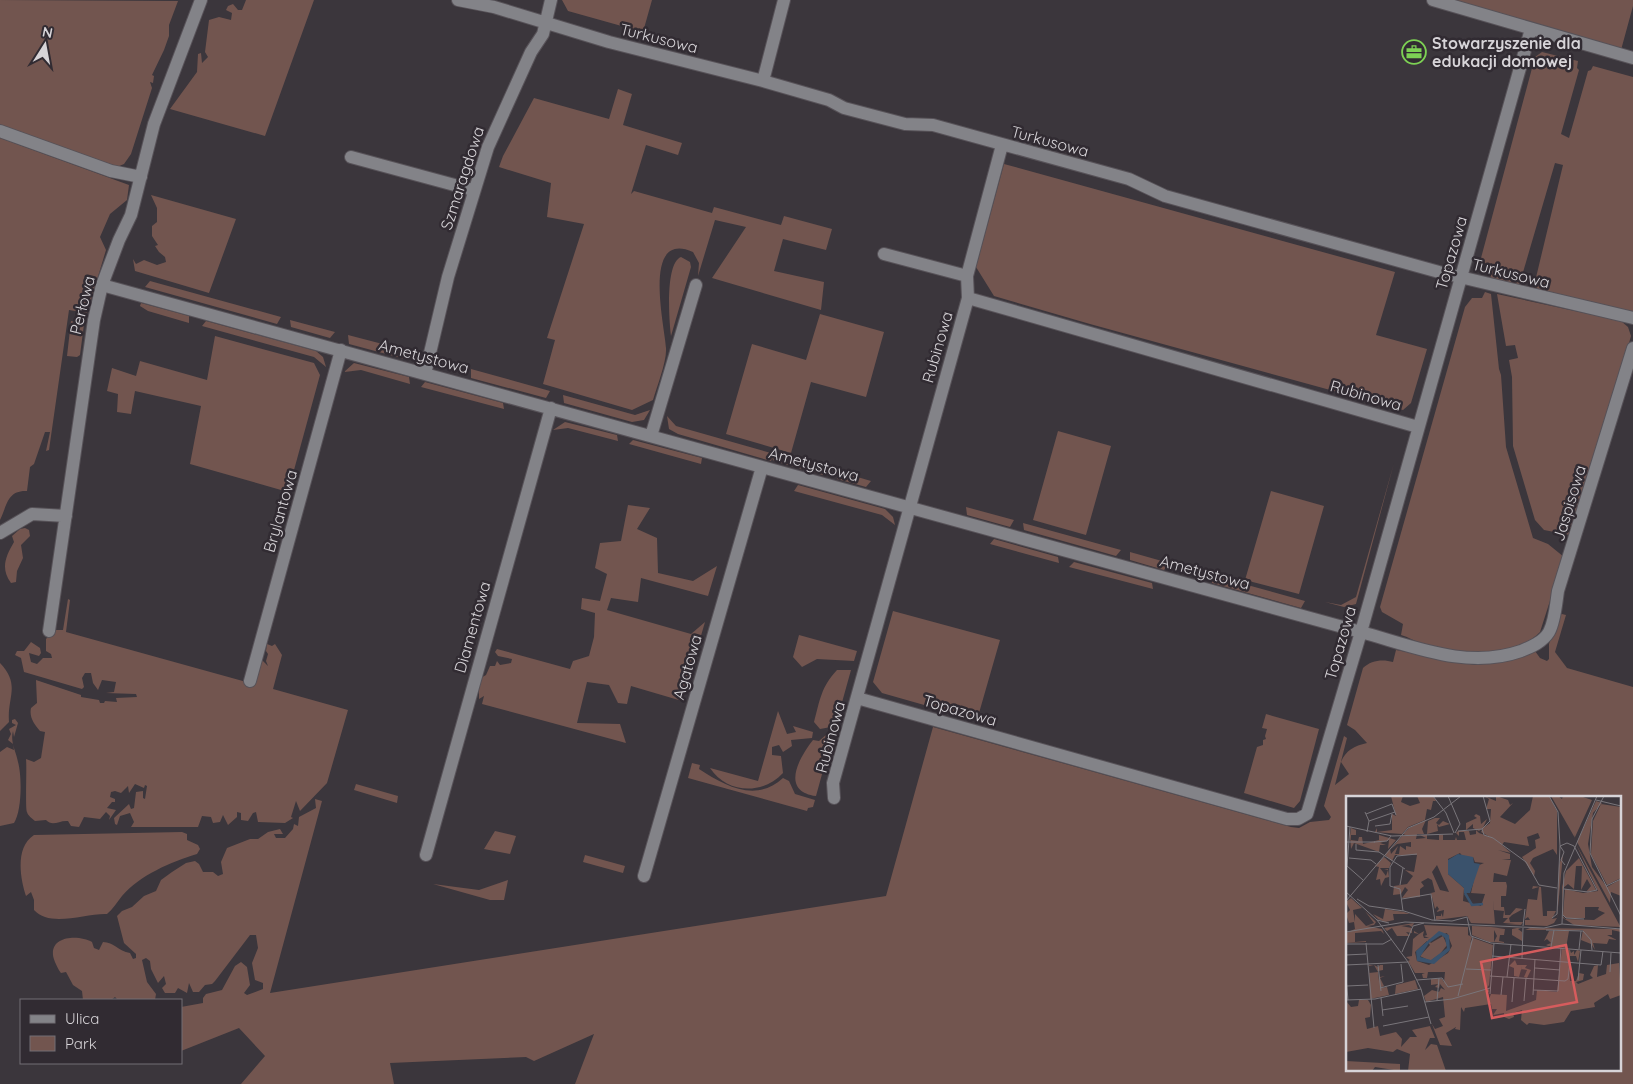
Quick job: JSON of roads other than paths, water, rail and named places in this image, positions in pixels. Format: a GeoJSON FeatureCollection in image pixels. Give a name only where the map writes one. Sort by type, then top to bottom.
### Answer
{"type":"FeatureCollection","features":[{"type":"Feature","properties":{"kind":"street","name":"Perłowa"},"geometry":{"type":"LineString","coordinates":[[49,631],[60,543],[66,516],[90,344],[102,285],[119,240],[131,215],[154,124],[201,0]]}},
{"type":"Feature","properties":{"kind":"street","name":"Turkusowa"},"geometry":{"type":"LineString","coordinates":[[458,0],[494,6],[544,23],[589,34],[609,42],[763,81],[905,124],[933,125],[1129,179],[1166,196],[1461,278],[1633,318]]}},
{"type":"Feature","properties":{"kind":"street","name":"Szmaragdowa"},"geometry":{"type":"LineString","coordinates":[[425,374],[448,277],[473,190],[496,124],[531,52],[543,34],[544,23],[551,0]]}},
{"type":"Feature","properties":{"kind":"street"},"geometry":{"type":"LineString","coordinates":[[763,81],[784,0]]}},
{"type":"Feature","properties":{"kind":"street"},"geometry":{"type":"LineString","coordinates":[[1433,0],[1633,58]]}},
{"type":"Feature","properties":{"kind":"street","name":"Topazowa"},"geometry":{"type":"LineString","coordinates":[[857,698],[1294,820],[1310,811],[1531,29]]}},
{"type":"Feature","properties":{"kind":"street"},"geometry":{"type":"LineString","coordinates":[[0,131],[111,171],[141,177]]}},
{"type":"Feature","properties":{"kind":"street"},"geometry":{"type":"LineString","coordinates":[[968,298],[967,276],[1002,145]]}},
{"type":"Feature","properties":{"kind":"street"},"geometry":{"type":"LineString","coordinates":[[351,157],[473,190]]}},
{"type":"Feature","properties":{"kind":"street"},"geometry":{"type":"LineString","coordinates":[[884,254],[967,276]]}},
{"type":"Feature","properties":{"kind":"street","name":"Ametystowa"},"geometry":{"type":"LineString","coordinates":[[102,285],[1361,632],[1470,660],[1495,658],[1518,652]]}},
{"type":"Feature","properties":{"kind":"street"},"geometry":{"type":"LineString","coordinates":[[651,436],[696,285]]}},
{"type":"Feature","properties":{"kind":"street","name":"Rubinowa"},"geometry":{"type":"LineString","coordinates":[[834,798],[833,783],[968,298],[1418,427]]}},
{"type":"Feature","properties":{"kind":"street","name":"Jaspisowa"},"geometry":{"type":"LineString","coordinates":[[1518,652],[1540,642],[1550,630],[1558,591],[1633,348]]}},
{"type":"Feature","properties":{"kind":"street","name":"Brylantowa"},"geometry":{"type":"LineString","coordinates":[[250,681],[341,350]]}},
{"type":"Feature","properties":{"kind":"street","name":"Diamentowa"},"geometry":{"type":"LineString","coordinates":[[426,855],[551,408]]}},
{"type":"Feature","properties":{"kind":"street","name":"Agatowa"},"geometry":{"type":"LineString","coordinates":[[644,876],[762,466]]}},
{"type":"Feature","properties":{"kind":"street"},"geometry":{"type":"LineString","coordinates":[[0,533],[32,514],[66,516]]}},
{"type":"Feature","properties":{"kind":"place","name":"Stowarzyszenie dla edukacji domowej"},"geometry":{"type":"Point","coordinates":[1414,52]}}]}
